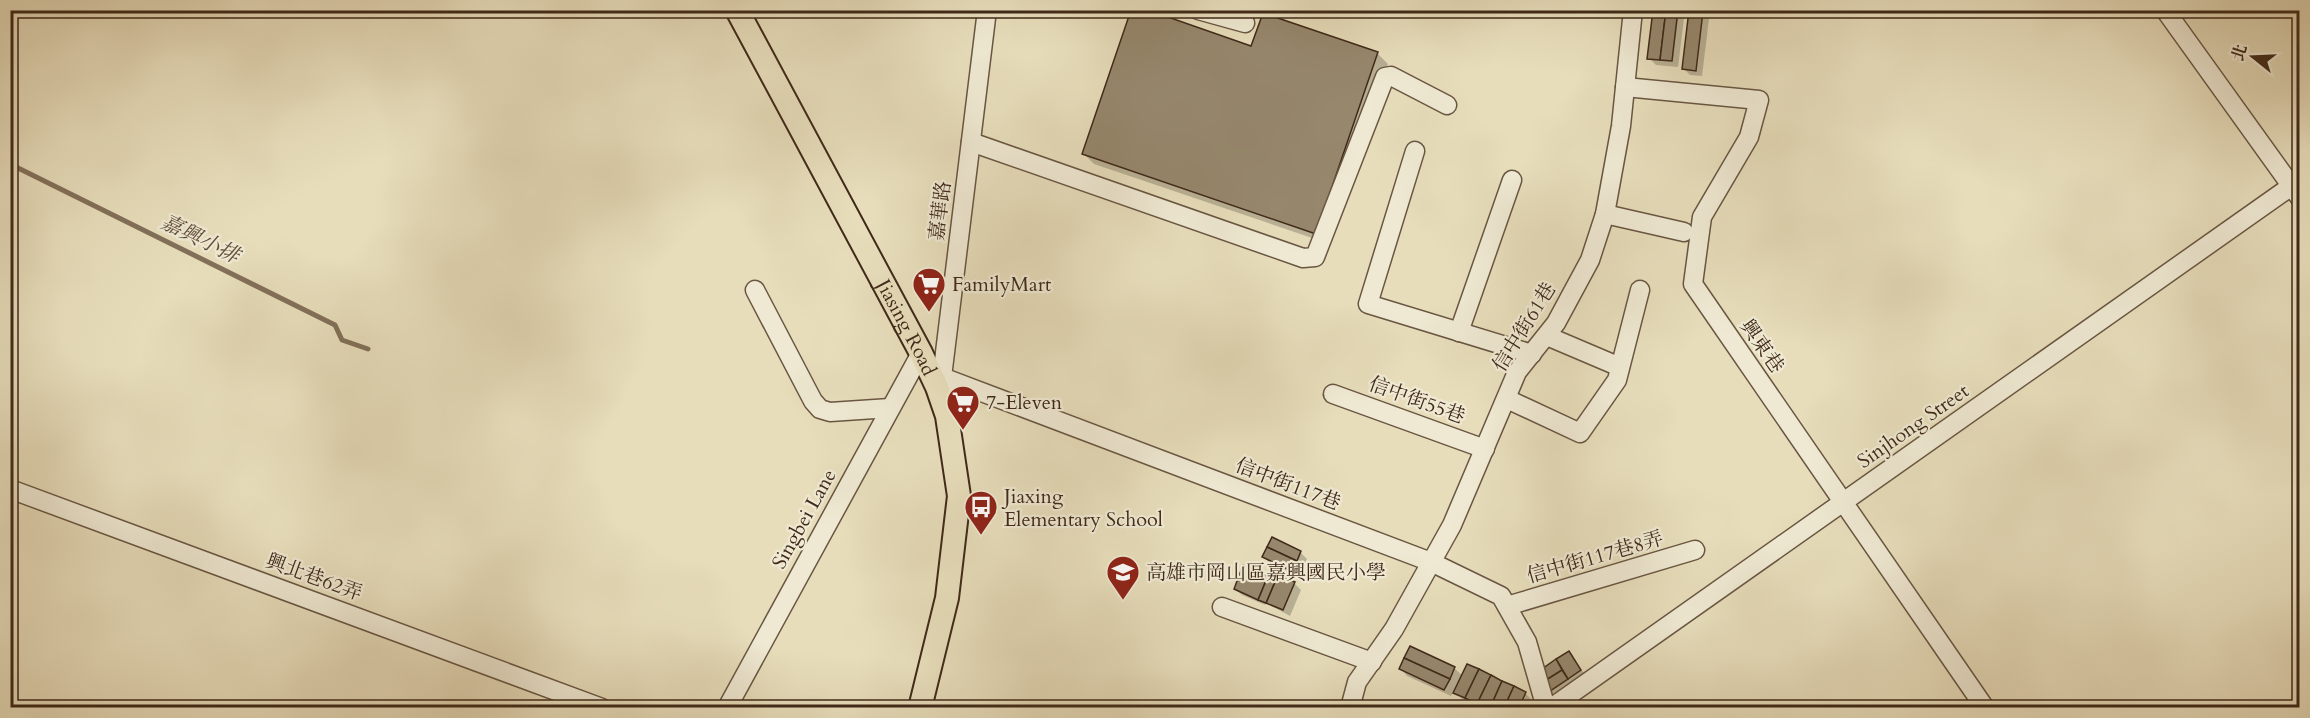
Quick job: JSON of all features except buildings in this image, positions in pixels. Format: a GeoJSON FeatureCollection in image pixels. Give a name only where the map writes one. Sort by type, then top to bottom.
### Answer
{"type":"FeatureCollection","features":[{"type":"Feature","properties":{"kind":"main road","name":"Jiasing Road"},"geometry":{"type":"LineString","coordinates":[[737,10],[921,353],[937,387],[946,416],[959,496],[947,598],[920,708]]}},
{"type":"Feature","properties":{"kind":"street","name":"嘉華路"},"geometry":{"type":"LineString","coordinates":[[946,416],[942,377],[987,10]]}},
{"type":"Feature","properties":{"kind":"street"},"geometry":{"type":"LineString","coordinates":[[1198,10],[1245,23]]}},
{"type":"Feature","properties":{"kind":"street","name":"信中街61巷"},"geometry":{"type":"LineString","coordinates":[[1350,708],[1357,682],[1394,629],[1452,525],[1517,372],[1557,323],[1590,260],[1605,214],[1621,126],[1633,10]]}},
{"type":"Feature","properties":{"kind":"street"},"geometry":{"type":"LineString","coordinates":[[2165,10],[2297,188]]}},
{"type":"Feature","properties":{"kind":"street"},"geometry":{"type":"LineString","coordinates":[[971,142],[1304,258],[1315,257],[1385,77],[1391,76],[1447,105]]}},
{"type":"Feature","properties":{"kind":"street","name":"興東巷"},"geometry":{"type":"LineString","coordinates":[[1625,87],[1759,100],[1749,137],[1702,217],[1693,285],[1985,708]]}},
{"type":"Feature","properties":{"kind":"street"},"geometry":{"type":"LineString","coordinates":[[1415,151],[1368,304],[1532,354]]}},
{"type":"Feature","properties":{"kind":"street"},"geometry":{"type":"LineString","coordinates":[[1460,332],[1512,180]]}},
{"type":"Feature","properties":{"kind":"street","name":"Sinjhong Street"},"geometry":{"type":"LineString","coordinates":[[1548,708],[2297,188]]}},
{"type":"Feature","properties":{"kind":"street"},"geometry":{"type":"LineString","coordinates":[[1605,214],[1684,232]]}},
{"type":"Feature","properties":{"kind":"street"},"geometry":{"type":"LineString","coordinates":[[755,290],[813,401],[820,409],[830,412],[890,408]]}},
{"type":"Feature","properties":{"kind":"street"},"geometry":{"type":"LineString","coordinates":[[1507,399],[1580,433],[1617,380],[1640,290]]}},
{"type":"Feature","properties":{"kind":"street"},"geometry":{"type":"LineString","coordinates":[[1547,336],[1620,367]]}},
{"type":"Feature","properties":{"kind":"street","name":"Singbei Lane"},"geometry":{"type":"LineString","coordinates":[[727,708],[921,353]]}},
{"type":"Feature","properties":{"kind":"street","name":"信中街117巷"},"geometry":{"type":"LineString","coordinates":[[942,377],[1431,562],[1501,596],[1527,642],[1548,708]]}},
{"type":"Feature","properties":{"kind":"street","name":"信中街55巷"},"geometry":{"type":"LineString","coordinates":[[1333,394],[1485,449]]}},
{"type":"Feature","properties":{"kind":"street","name":"興北巷62弄"},"geometry":{"type":"LineString","coordinates":[[10,489],[602,708]]}},
{"type":"Feature","properties":{"kind":"street","name":"信中街117巷8弄"},"geometry":{"type":"LineString","coordinates":[[1507,606],[1695,550]]}},
{"type":"Feature","properties":{"kind":"street"},"geometry":{"type":"LineString","coordinates":[[1222,607],[1372,662]]}},
{"type":"Feature","properties":{"kind":"waterway","name":"嘉興小排"},"geometry":{"type":"LineString","coordinates":[[10,164],[335,325],[342,340],[368,349]]}},
{"type":"Feature","properties":{"kind":"place","name":"FamilyMart"},"geometry":{"type":"Point","coordinates":[929,313]}},
{"type":"Feature","properties":{"kind":"place","name":"7-Eleven"},"geometry":{"type":"Point","coordinates":[963,431]}},
{"type":"Feature","properties":{"kind":"place","name":"Jiaxing Elementary School"},"geometry":{"type":"Point","coordinates":[981,536]}},
{"type":"Feature","properties":{"kind":"place","name":"高雄市岡山區嘉興國民小學"},"geometry":{"type":"Point","coordinates":[1123,601]}}]}
